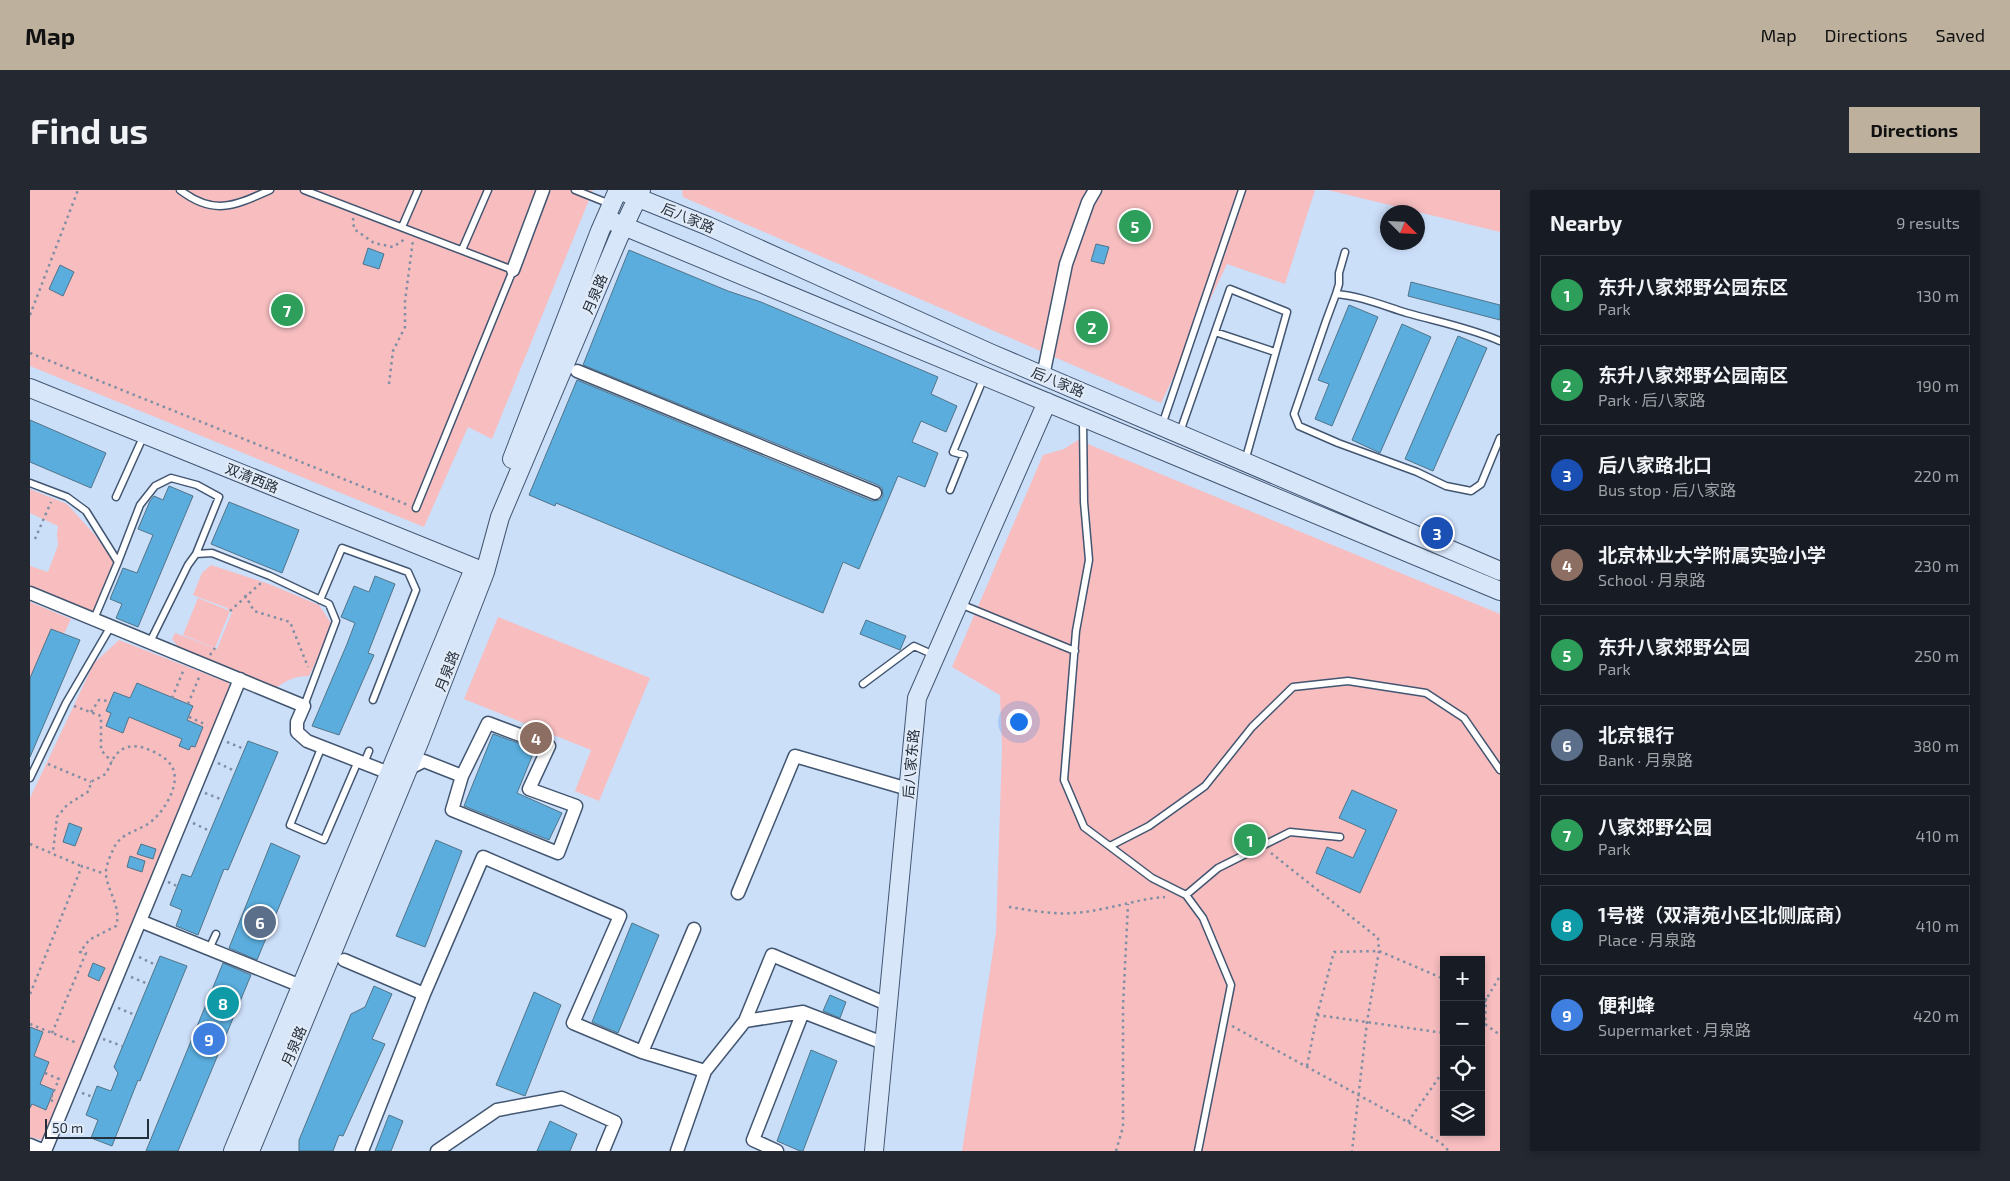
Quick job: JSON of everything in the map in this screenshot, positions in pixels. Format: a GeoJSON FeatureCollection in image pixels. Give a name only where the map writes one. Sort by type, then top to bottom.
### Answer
{"type":"FeatureCollection","features":[{"type":"Feature","properties":{"kind":"main road","name":"后八家路"},"geometry":{"type":"LineString","coordinates":[[1500,571],[1043,376],[639,194],[613,201],[624,226],[1500,591]]}},
{"type":"Feature","properties":{"kind":"main road","name":"月泉路"},"geometry":{"type":"LineString","coordinates":[[250,1151],[408,769],[485,572],[500,517],[639,194]]}},
{"type":"Feature","properties":{"kind":"main road","name":"月泉路"},"geometry":{"type":"LineString","coordinates":[[233,1151],[474,568],[490,516],[613,201]]}},
{"type":"Feature","properties":{"kind":"main road","name":"双清西路"},"geometry":{"type":"LineString","coordinates":[[30,388],[474,568]]}},
{"type":"Feature","properties":{"kind":"main road","name":"后八家东路"},"geometry":{"type":"LineString","coordinates":[[874,1151],[917,698],[1047,402]]}},
{"type":"Feature","properties":{"kind":"street"},"geometry":{"type":"LineString","coordinates":[[513,270],[543,190]]}},
{"type":"Feature","properties":{"kind":"street"},"geometry":{"type":"LineString","coordinates":[[1043,376],[1066,264],[1088,202],[1095,190]]}},
{"type":"Feature","properties":{"kind":"street"},"geometry":{"type":"LineString","coordinates":[[576,371],[875,492]]}},
{"type":"Feature","properties":{"kind":"street"},"geometry":{"type":"LineString","coordinates":[[30,593],[304,706],[297,722],[297,732],[308,741],[364,758],[389,773]]}},
{"type":"Feature","properties":{"kind":"street"},"geometry":{"type":"LineString","coordinates":[[30,1145],[44,1151],[240,679]]}},
{"type":"Feature","properties":{"kind":"street"},"geometry":{"type":"LineString","coordinates":[[488,723],[549,746],[529,789],[576,806],[558,853],[452,810],[462,776],[488,723]]}},
{"type":"Feature","properties":{"kind":"street"},"geometry":{"type":"LineString","coordinates":[[738,893],[795,756],[908,789]]}},
{"type":"Feature","properties":{"kind":"street"},"geometry":{"type":"LineString","coordinates":[[408,769],[424,761],[462,776]]}},
{"type":"Feature","properties":{"kind":"street"},"geometry":{"type":"LineString","coordinates":[[362,1151],[424,994],[483,857],[620,916],[573,1023],[642,1052],[705,1071]]}},
{"type":"Feature","properties":{"kind":"street"},"geometry":{"type":"LineString","coordinates":[[140,921],[301,986]]}},
{"type":"Feature","properties":{"kind":"street"},"geometry":{"type":"LineString","coordinates":[[642,1052],[694,929]]}},
{"type":"Feature","properties":{"kind":"street"},"geometry":{"type":"LineString","coordinates":[[678,1151],[705,1071],[745,1022],[772,956],[887,1004]]}},
{"type":"Feature","properties":{"kind":"street"},"geometry":{"type":"LineString","coordinates":[[344,960],[424,994]]}},
{"type":"Feature","properties":{"kind":"street"},"geometry":{"type":"LineString","coordinates":[[745,1022],[803,1012],[883,1042]]}},
{"type":"Feature","properties":{"kind":"street"},"geometry":{"type":"LineString","coordinates":[[777,1151],[753,1140],[803,1012]]}},
{"type":"Feature","properties":{"kind":"street"},"geometry":{"type":"LineString","coordinates":[[437,1151],[497,1110],[562,1098],[615,1122],[603,1151]]}},
{"type":"Feature","properties":{"kind":"lane"},"geometry":{"type":"LineString","coordinates":[[180,190],[204,205],[227,206],[243,202],[270,190]]}},
{"type":"Feature","properties":{"kind":"lane"},"geometry":{"type":"LineString","coordinates":[[304,190],[513,270],[416,508]]}},
{"type":"Feature","properties":{"kind":"lane"},"geometry":{"type":"LineString","coordinates":[[402,227],[418,190]]}},
{"type":"Feature","properties":{"kind":"lane"},"geometry":{"type":"LineString","coordinates":[[462,250],[488,190]]}},
{"type":"Feature","properties":{"kind":"lane"},"geometry":{"type":"LineString","coordinates":[[576,190],[613,201]]}},
{"type":"Feature","properties":{"kind":"lane"},"geometry":{"type":"LineString","coordinates":[[1161,426],[1242,190]]}},
{"type":"Feature","properties":{"kind":"lane"},"geometry":{"type":"LineString","coordinates":[[1345,252],[1336,294],[1294,414],[1299,426],[1338,443],[1416,472],[1446,486],[1471,491],[1481,484],[1500,438]]}},
{"type":"Feature","properties":{"kind":"lane"},"geometry":{"type":"LineString","coordinates":[[1179,434],[1230,289],[1287,312],[1245,462]]}},
{"type":"Feature","properties":{"kind":"lane"},"geometry":{"type":"LineString","coordinates":[[1336,294],[1352,295],[1437,322],[1473,330],[1500,341]]}},
{"type":"Feature","properties":{"kind":"lane"},"geometry":{"type":"LineString","coordinates":[[1215,332],[1276,352]]}},
{"type":"Feature","properties":{"kind":"lane"},"geometry":{"type":"LineString","coordinates":[[950,490],[964,455],[953,452],[984,376]]}},
{"type":"Feature","properties":{"kind":"lane"},"geometry":{"type":"LineString","coordinates":[[1083,417],[1084,502],[1089,560],[1076,631],[1064,780],[1084,827],[1152,878],[1186,895],[1203,918],[1231,985],[1198,1151]]}},
{"type":"Feature","properties":{"kind":"lane"},"geometry":{"type":"LineString","coordinates":[[116,497],[145,434]]}},
{"type":"Feature","properties":{"kind":"lane"},"geometry":{"type":"LineString","coordinates":[[94,619],[140,505],[155,486],[171,478],[197,485],[219,497],[196,554],[188,565],[150,642]]}},
{"type":"Feature","properties":{"kind":"lane"},"geometry":{"type":"LineString","coordinates":[[30,483],[67,497],[86,511],[118,562]]}},
{"type":"Feature","properties":{"kind":"lane"},"geometry":{"type":"LineString","coordinates":[[320,600],[342,548],[408,572],[416,590],[373,700]]}},
{"type":"Feature","properties":{"kind":"lane"},"geometry":{"type":"LineString","coordinates":[[196,554],[212,553],[270,576],[329,604],[336,621],[304,706]]}},
{"type":"Feature","properties":{"kind":"lane"},"geometry":{"type":"LineString","coordinates":[[959,603],[1074,651]]}},
{"type":"Feature","properties":{"kind":"lane"},"geometry":{"type":"LineString","coordinates":[[30,778],[66,703],[111,626]]}},
{"type":"Feature","properties":{"kind":"lane"},"geometry":{"type":"LineString","coordinates":[[863,684],[914,646],[936,656]]}},
{"type":"Feature","properties":{"kind":"lane"},"geometry":{"type":"LineString","coordinates":[[1110,846],[1149,826],[1205,786],[1252,727],[1293,687],[1348,681],[1426,694],[1464,718],[1500,770]]}},
{"type":"Feature","properties":{"kind":"lane"},"geometry":{"type":"LineString","coordinates":[[322,746],[290,825],[324,840],[364,758]]}},
{"type":"Feature","properties":{"kind":"lane"},"geometry":{"type":"LineString","coordinates":[[1186,895],[1218,868],[1290,832],[1340,837]]}},
{"type":"Feature","properties":{"kind":"lane"},"geometry":{"type":"LineString","coordinates":[[209,950],[216,934]]}},
{"type":"Feature","properties":{"kind":"path"},"geometry":{"type":"LineString","coordinates":[[30,315],[78,190]]}},
{"type":"Feature","properties":{"kind":"path"},"geometry":{"type":"LineString","coordinates":[[352,209],[354,229],[374,243],[393,247],[415,232]]}},
{"type":"Feature","properties":{"kind":"path"},"geometry":{"type":"LineString","coordinates":[[390,384],[393,351],[405,327],[405,301],[415,232]]}},
{"type":"Feature","properties":{"kind":"path"},"geometry":{"type":"LineString","coordinates":[[30,353],[416,508]]}},
{"type":"Feature","properties":{"kind":"path"},"geometry":{"type":"LineString","coordinates":[[34,539],[55,492]]}},
{"type":"Feature","properties":{"kind":"path"},"geometry":{"type":"LineString","coordinates":[[230,611],[245,595],[270,576]]}},
{"type":"Feature","properties":{"kind":"path"},"geometry":{"type":"LineString","coordinates":[[245,595],[254,610],[290,622],[314,680]]}},
{"type":"Feature","properties":{"kind":"path"},"geometry":{"type":"LineString","coordinates":[[172,698],[189,658]]}},
{"type":"Feature","properties":{"kind":"path"},"geometry":{"type":"LineString","coordinates":[[188,704],[205,665]]}},
{"type":"Feature","properties":{"kind":"path"},"geometry":{"type":"LineString","coordinates":[[91,712],[99,700],[110,701]]}},
{"type":"Feature","properties":{"kind":"path"},"geometry":{"type":"LineString","coordinates":[[66,703],[101,716],[101,750],[112,762]]}},
{"type":"Feature","properties":{"kind":"path"},"geometry":{"type":"LineString","coordinates":[[189,717],[207,725]]}},
{"type":"Feature","properties":{"kind":"path"},"geometry":{"type":"LineString","coordinates":[[216,737],[244,749]]}},
{"type":"Feature","properties":{"kind":"path"},"geometry":{"type":"LineString","coordinates":[[52,1033],[86,954],[80,952],[90,940],[116,926],[118,920],[105,874],[113,847],[122,836],[154,820],[164,807],[174,786],[174,772],[167,759],[140,745],[131,746],[119,752],[103,776],[91,782],[88,791],[67,805],[57,817],[53,852]]}},
{"type":"Feature","properties":{"kind":"path"},"geometry":{"type":"LineString","coordinates":[[207,758],[235,771]]}},
{"type":"Feature","properties":{"kind":"path"},"geometry":{"type":"LineString","coordinates":[[38,759],[91,782]]}},
{"type":"Feature","properties":{"kind":"path"},"geometry":{"type":"LineString","coordinates":[[195,788],[223,800]]}},
{"type":"Feature","properties":{"kind":"path"},"geometry":{"type":"LineString","coordinates":[[182,818],[210,831]]}},
{"type":"Feature","properties":{"kind":"path"},"geometry":{"type":"LineString","coordinates":[[30,844],[105,874]]}},
{"type":"Feature","properties":{"kind":"path"},"geometry":{"type":"LineString","coordinates":[[1262,846],[1378,938],[1379,951],[1367,1022],[1352,1151]]}},
{"type":"Feature","properties":{"kind":"path"},"geometry":{"type":"LineString","coordinates":[[30,994],[82,866]]}},
{"type":"Feature","properties":{"kind":"path"},"geometry":{"type":"LineString","coordinates":[[1009,908],[1072,914],[1112,908],[1149,898],[1186,895]]}},
{"type":"Feature","properties":{"kind":"path"},"geometry":{"type":"LineString","coordinates":[[1116,1151],[1123,1127],[1123,1007],[1128,904]]}},
{"type":"Feature","properties":{"kind":"path"},"geometry":{"type":"LineString","coordinates":[[1307,1066],[1317,1015],[1334,952],[1379,951],[1440,977]]}},
{"type":"Feature","properties":{"kind":"path"},"geometry":{"type":"LineString","coordinates":[[127,952],[156,965]]}},
{"type":"Feature","properties":{"kind":"path"},"geometry":{"type":"LineString","coordinates":[[119,972],[148,984]]}},
{"type":"Feature","properties":{"kind":"path"},"geometry":{"type":"LineString","coordinates":[[1484,1001],[1500,976]]}},
{"type":"Feature","properties":{"kind":"path"},"geometry":{"type":"LineString","coordinates":[[1486,998],[1484,1024],[1500,1035]]}},
{"type":"Feature","properties":{"kind":"path"},"geometry":{"type":"LineString","coordinates":[[106,1003],[135,1015]]}},
{"type":"Feature","properties":{"kind":"path"},"geometry":{"type":"LineString","coordinates":[[1317,1015],[1440,1032]]}},
{"type":"Feature","properties":{"kind":"path"},"geometry":{"type":"LineString","coordinates":[[1224,1021],[1408,1122],[1442,1144],[1449,1151]]}},
{"type":"Feature","properties":{"kind":"path"},"geometry":{"type":"LineString","coordinates":[[30,1024],[52,1033],[122,1046]]}},
{"type":"Feature","properties":{"kind":"path"},"geometry":{"type":"LineString","coordinates":[[45,1073],[59,1079],[50,1100],[64,1105]]}},
{"type":"Feature","properties":{"kind":"path"},"geometry":{"type":"LineString","coordinates":[[1408,1122],[1440,1076]]}},
{"type":"Feature","properties":{"kind":"shaded area"},"geometry":{"type":"Polygon","coordinates":[[[30,190],[593,190],[492,439],[468,427],[424,527],[30,366],[30,190]]]}},
{"type":"Feature","properties":{"kind":"shaded area"},"geometry":{"type":"Polygon","coordinates":[[[682,190],[1315,190],[1285,284],[1227,264],[1161,403],[683,197],[682,190]]]}},
{"type":"Feature","properties":{"kind":"shaded area"},"geometry":{"type":"Polygon","coordinates":[[[1328,190],[1500,190],[1500,232],[1425,214],[1425,205],[1389,205],[1328,190]]]}},
{"type":"Feature","properties":{"kind":"shaded area"},"geometry":{"type":"Polygon","coordinates":[[[1078,440],[1500,614],[1500,1151],[962,1151],[996,932],[1002,748],[1000,695],[952,667],[1043,455],[1064,449],[1078,440]]]}},
{"type":"Feature","properties":{"kind":"shaded area"},"geometry":{"type":"Polygon","coordinates":[[[30,489],[67,504],[95,535],[114,562],[93,616],[30,590],[30,566],[48,572],[58,545],[58,526],[30,513],[30,489]]]}},
{"type":"Feature","properties":{"kind":"shaded area"},"geometry":{"type":"Polygon","coordinates":[[[211,565],[269,584],[319,605],[331,623],[324,645],[309,676],[291,679],[275,689],[179,648],[172,639],[175,633],[217,649],[232,612],[227,608],[193,595],[202,573],[211,565]]]}},
{"type":"Feature","properties":{"kind":"shaded area"},"geometry":{"type":"Polygon","coordinates":[[[198,598],[230,611],[215,648],[183,635],[198,598]]]}},
{"type":"Feature","properties":{"kind":"shaded area"},"geometry":{"type":"Polygon","coordinates":[[[30,602],[71,619],[64,634],[30,678],[30,602]]]}},
{"type":"Feature","properties":{"kind":"shaded area"},"geometry":{"type":"Polygon","coordinates":[[[498,617],[650,678],[599,801],[575,791],[591,750],[464,699],[498,617]]]}},
{"type":"Feature","properties":{"kind":"shaded area"},"geometry":{"type":"Polygon","coordinates":[[[119,640],[229,683],[230,696],[46,1141],[30,1137],[30,798],[94,663],[119,640]]]}},
{"type":"Feature","properties":{"kind":"building"},"geometry":{"type":"Polygon","coordinates":[[[1096,244],[1109,247],[1104,264],[1091,261],[1096,244]]]}},
{"type":"Feature","properties":{"kind":"building"},"geometry":{"type":"Polygon","coordinates":[[[368,248],[384,254],[379,269],[363,264],[368,248]]]}},
{"type":"Feature","properties":{"kind":"building"},"geometry":{"type":"Polygon","coordinates":[[[629,250],[728,291],[761,302],[938,377],[931,394],[957,406],[946,432],[921,421],[912,442],[938,453],[925,487],[898,476],[859,569],[843,562],[823,613],[556,503],[555,506],[529,495],[577,380],[872,501],[880,500],[883,496],[882,488],[878,485],[583,365],[629,250]]]}},
{"type":"Feature","properties":{"kind":"building"},"geometry":{"type":"Polygon","coordinates":[[[60,265],[74,272],[63,296],[49,289],[60,265]]]}},
{"type":"Feature","properties":{"kind":"building"},"geometry":{"type":"Polygon","coordinates":[[[1411,282],[1500,305],[1500,320],[1408,296],[1411,282]]]}},
{"type":"Feature","properties":{"kind":"building"},"geometry":{"type":"Polygon","coordinates":[[[1349,305],[1378,317],[1332,426],[1315,419],[1329,384],[1318,380],[1349,305]]]}},
{"type":"Feature","properties":{"kind":"building"},"geometry":{"type":"Polygon","coordinates":[[[1402,324],[1431,337],[1380,453],[1352,440],[1402,324]]]}},
{"type":"Feature","properties":{"kind":"building"},"geometry":{"type":"Polygon","coordinates":[[[1458,336],[1487,348],[1433,471],[1405,459],[1458,336]]]}},
{"type":"Feature","properties":{"kind":"building"},"geometry":{"type":"Polygon","coordinates":[[[30,420],[106,453],[91,488],[30,462],[30,420]]]}},
{"type":"Feature","properties":{"kind":"building"},"geometry":{"type":"Polygon","coordinates":[[[169,486],[193,496],[138,627],[116,618],[122,604],[110,599],[123,568],[137,573],[153,535],[138,529],[150,501],[154,496],[163,500],[169,486]]]}},
{"type":"Feature","properties":{"kind":"building"},"geometry":{"type":"Polygon","coordinates":[[[229,502],[299,530],[282,573],[211,544],[229,502]]]}},
{"type":"Feature","properties":{"kind":"building"},"geometry":{"type":"Polygon","coordinates":[[[375,576],[395,584],[368,653],[374,655],[339,735],[312,726],[355,623],[341,617],[354,586],[369,592],[375,576]]]}},
{"type":"Feature","properties":{"kind":"building"},"geometry":{"type":"Polygon","coordinates":[[[866,620],[906,636],[900,650],[860,634],[866,620]]]}},
{"type":"Feature","properties":{"kind":"building"},"geometry":{"type":"Polygon","coordinates":[[[51,629],[80,640],[30,757],[30,678],[51,629]]]}},
{"type":"Feature","properties":{"kind":"building"},"geometry":{"type":"Polygon","coordinates":[[[137,683],[193,706],[187,720],[203,727],[195,747],[191,746],[189,750],[179,746],[182,739],[129,717],[123,733],[106,726],[111,713],[106,711],[114,692],[130,698],[137,683]]]}},
{"type":"Feature","properties":{"kind":"building"},"geometry":{"type":"Polygon","coordinates":[[[493,734],[535,749],[517,793],[562,813],[549,840],[464,806],[493,734]]]}},
{"type":"Feature","properties":{"kind":"building"},"geometry":{"type":"Polygon","coordinates":[[[248,741],[278,752],[228,870],[224,869],[198,935],[176,926],[182,910],[170,905],[182,874],[191,877],[248,741]]]}},
{"type":"Feature","properties":{"kind":"building"},"geometry":{"type":"Polygon","coordinates":[[[1352,790],[1397,810],[1360,893],[1316,873],[1327,847],[1353,858],[1366,830],[1339,818],[1352,790]]]}},
{"type":"Feature","properties":{"kind":"building"},"geometry":{"type":"Polygon","coordinates":[[[69,823],[82,828],[75,846],[63,842],[69,823]]]}},
{"type":"Feature","properties":{"kind":"building"},"geometry":{"type":"Polygon","coordinates":[[[436,840],[462,851],[425,947],[396,936],[436,840]]]}},
{"type":"Feature","properties":{"kind":"building"},"geometry":{"type":"Polygon","coordinates":[[[271,843],[300,856],[257,960],[229,948],[271,843]]]}},
{"type":"Feature","properties":{"kind":"building"},"geometry":{"type":"Polygon","coordinates":[[[141,844],[156,849],[153,859],[137,854],[141,844]]]}},
{"type":"Feature","properties":{"kind":"building"},"geometry":{"type":"Polygon","coordinates":[[[130,856],[145,861],[142,872],[127,867],[130,856]]]}},
{"type":"Feature","properties":{"kind":"building"},"geometry":{"type":"Polygon","coordinates":[[[632,923],[659,935],[618,1033],[592,1022],[632,923]]]}},
{"type":"Feature","properties":{"kind":"building"},"geometry":{"type":"Polygon","coordinates":[[[160,956],[187,966],[112,1146],[91,1138],[98,1120],[86,1115],[97,1086],[111,1091],[118,1073],[114,1067],[160,956]]]}},
{"type":"Feature","properties":{"kind":"building"},"geometry":{"type":"Polygon","coordinates":[[[93,963],[105,968],[99,981],[88,976],[93,963]]]}},
{"type":"Feature","properties":{"kind":"building"},"geometry":{"type":"Polygon","coordinates":[[[223,963],[251,975],[178,1151],[146,1151],[223,963]]]}},
{"type":"Feature","properties":{"kind":"building"},"geometry":{"type":"Polygon","coordinates":[[[374,986],[392,994],[372,1039],[385,1044],[343,1136],[339,1135],[333,1151],[299,1151],[299,1140],[351,1014],[365,1007],[374,986]]]}},
{"type":"Feature","properties":{"kind":"building"},"geometry":{"type":"Polygon","coordinates":[[[534,992],[561,1005],[525,1096],[496,1085],[534,992]]]}},
{"type":"Feature","properties":{"kind":"building"},"geometry":{"type":"Polygon","coordinates":[[[830,995],[846,1002],[840,1018],[823,1011],[830,995]]]}},
{"type":"Feature","properties":{"kind":"building"},"geometry":{"type":"Polygon","coordinates":[[[30,1027],[43,1032],[34,1056],[49,1062],[40,1084],[54,1090],[46,1110],[32,1104],[30,1108],[30,1027]]]}},
{"type":"Feature","properties":{"kind":"building"},"geometry":{"type":"Polygon","coordinates":[[[811,1050],[837,1061],[803,1151],[800,1151],[777,1141],[811,1050]]]}},
{"type":"Feature","properties":{"kind":"building"},"geometry":{"type":"Polygon","coordinates":[[[389,1115],[403,1121],[391,1151],[375,1151],[389,1115]]]}},
{"type":"Feature","properties":{"kind":"building"},"geometry":{"type":"Polygon","coordinates":[[[550,1121],[577,1134],[570,1151],[537,1151],[550,1121]]]}},
{"type":"Feature","properties":{"kind":"place","name":"东升八家郊野公园"},"geometry":{"type":"Point","coordinates":[1135,226]}},
{"type":"Feature","properties":{"kind":"place","name":"八家郊野公园"},"geometry":{"type":"Point","coordinates":[287,310]}},
{"type":"Feature","properties":{"kind":"place","name":"东升八家郊野公园南区"},"geometry":{"type":"Point","coordinates":[1092,327]}},
{"type":"Feature","properties":{"kind":"place","name":"后八家路北口"},"geometry":{"type":"Point","coordinates":[1437,533]}},
{"type":"Feature","properties":{"kind":"place","name":"北京林业大学附属实验小学"},"geometry":{"type":"Point","coordinates":[536,738]}},
{"type":"Feature","properties":{"kind":"place","name":"东升八家郊野公园东区"},"geometry":{"type":"Point","coordinates":[1250,840]}},
{"type":"Feature","properties":{"kind":"place","name":"北京银行"},"geometry":{"type":"Point","coordinates":[260,922]}},
{"type":"Feature","properties":{"kind":"place","name":"1号楼（双清苑小区北侧底商）"},"geometry":{"type":"Point","coordinates":[223,1003]}},
{"type":"Feature","properties":{"kind":"place","name":"便利蜂"},"geometry":{"type":"Point","coordinates":[209,1039]}}]}
